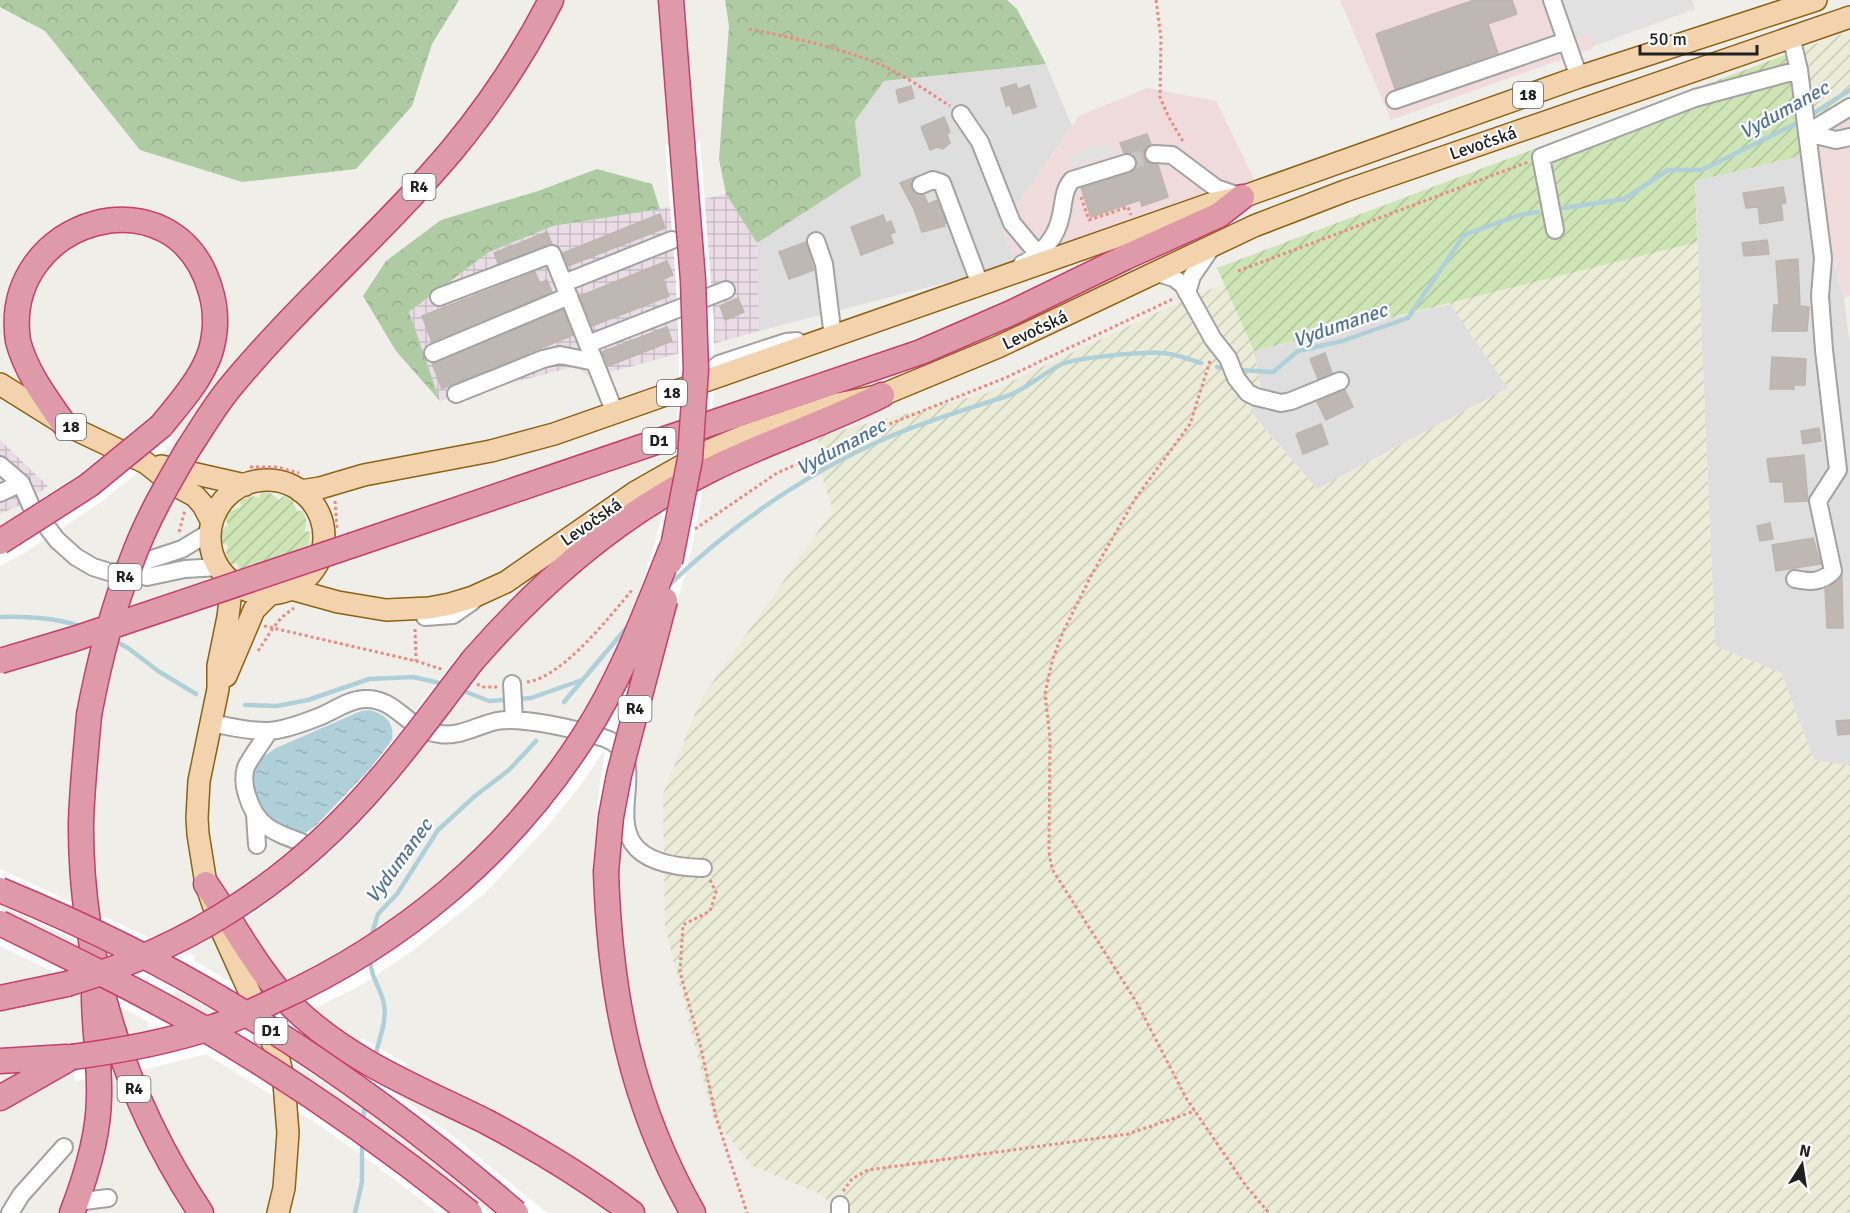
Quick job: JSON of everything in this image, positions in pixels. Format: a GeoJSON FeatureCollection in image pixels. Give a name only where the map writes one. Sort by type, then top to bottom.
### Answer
{"type":"FeatureCollection","features":[{"type":"Feature","properties":{"kind":"highway","name":"R4"},"geometry":{"type":"LineString","coordinates":[[201,1213],[169,1161],[129,1077],[106,1007],[94,953],[85,892],[81,822],[89,715],[103,647],[132,558],[160,498],[188,449],[230,387],[454,148],[507,77],[551,0]]}},
{"type":"Feature","properties":{"kind":"highway","name":"R4"},"geometry":{"type":"LineString","coordinates":[[671,0],[693,280],[696,369],[690,459],[672,547],[665,604],[630,726],[619,775],[610,826],[606,872],[611,957],[625,1042],[656,1136],[693,1213]]}},
{"type":"Feature","properties":{"kind":"highway","name":"D1"},"geometry":{"type":"LineString","coordinates":[[345,538],[850,377],[921,352],[1219,215],[1242,197]]}},
{"type":"Feature","properties":{"kind":"highway"},"geometry":{"type":"LineString","coordinates":[[64,424],[31,375],[23,357],[16,325],[19,292],[34,261],[62,234],[94,221],[118,219],[141,222],[158,228],[178,241],[194,257],[201,268],[212,295],[214,338],[205,366],[190,391],[161,426]]}},
{"type":"Feature","properties":{"kind":"highway"},"geometry":{"type":"LineString","coordinates":[[0,542],[89,485],[188,407],[228,369],[260,353]]}},
{"type":"Feature","properties":{"kind":"highway"},"geometry":{"type":"LineString","coordinates":[[0,998],[67,984],[135,961],[177,941],[244,903],[320,843],[381,779],[473,671],[512,617],[557,573],[600,537],[644,507],[709,470],[842,415],[882,395]]}},
{"type":"Feature","properties":{"kind":"highway"},"geometry":{"type":"LineString","coordinates":[[0,661],[74,639],[345,538]]}},
{"type":"Feature","properties":{"kind":"highway"},"geometry":{"type":"LineString","coordinates":[[0,1061],[72,1057],[111,1052],[214,1027],[307,986],[350,963],[397,933],[442,897],[493,851],[560,771],[608,696],[629,653],[672,547]]}},
{"type":"Feature","properties":{"kind":"highway"},"geometry":{"type":"LineString","coordinates":[[206,884],[279,992],[311,1024],[353,1054],[527,1144],[608,1195],[632,1213]]}},
{"type":"Feature","properties":{"kind":"highway","name":"D1"},"geometry":{"type":"LineString","coordinates":[[0,890],[101,936],[233,1006],[356,1087],[516,1213]]}},
{"type":"Feature","properties":{"kind":"highway","name":"D1"},"geometry":{"type":"LineString","coordinates":[[0,923],[127,987],[262,1064],[386,1147],[470,1213]]}},
{"type":"Feature","properties":{"kind":"highway"},"geometry":{"type":"LineString","coordinates":[[74,1208],[91,1155],[99,1099],[98,1046],[94,1017],[94,953]]}},
{"type":"Feature","properties":{"kind":"highway"},"geometry":{"type":"LineString","coordinates":[[0,1098],[72,1057]]}},
{"type":"Feature","properties":{"kind":"main road","name":"Levočská"},"geometry":{"type":"LineString","coordinates":[[225,575],[246,590],[270,594],[291,589],[306,579],[317,564],[323,547],[323,529],[318,512],[307,497],[304,483],[331,485],[364,475],[491,451],[554,434],[1210,204],[1242,197],[1579,77],[1816,0]]}},
{"type":"Feature","properties":{"kind":"main road","name":"Levočská"},"geometry":{"type":"LineString","coordinates":[[291,589],[331,600],[386,610],[407,610],[450,604],[488,591],[520,573],[634,493],[688,461],[774,425],[838,404],[882,395],[1009,342],[1254,226],[1344,191],[1850,16]]}},
{"type":"Feature","properties":{"kind":"main road","name":"18"},"geometry":{"type":"LineString","coordinates":[[0,384],[64,424],[146,463],[171,483],[195,496],[203,505],[211,527],[211,547],[225,575]]}},
{"type":"Feature","properties":{"kind":"main road","name":"18"},"geometry":{"type":"LineString","coordinates":[[146,463],[246,476],[286,484],[304,483]]}},
{"type":"Feature","properties":{"kind":"main road"},"geometry":{"type":"LineString","coordinates":[[211,527],[218,508],[246,476]]}},
{"type":"Feature","properties":{"kind":"main road"},"geometry":{"type":"LineString","coordinates":[[225,575],[228,617],[218,666],[218,689],[200,781],[196,818],[206,884],[222,931],[278,1055],[284,1083],[288,1133],[284,1188],[278,1213]]}},
{"type":"Feature","properties":{"kind":"main road"},"geometry":{"type":"LineString","coordinates":[[218,689],[230,668],[254,610],[270,594]]}},
{"type":"Feature","properties":{"kind":"street"},"geometry":{"type":"LineString","coordinates":[[1552,0],[1579,77]]}},
{"type":"Feature","properties":{"kind":"street"},"geometry":{"type":"LineString","coordinates":[[1791,36],[1799,70],[1823,258],[1820,296],[1838,470],[1818,501],[1833,571],[1820,581],[1795,579]]}},
{"type":"Feature","properties":{"kind":"street"},"geometry":{"type":"LineString","coordinates":[[1395,100],[1566,41]]}},
{"type":"Feature","properties":{"kind":"street"},"geometry":{"type":"LineString","coordinates":[[1555,230],[1541,157],[1695,98],[1799,70]]}},
{"type":"Feature","properties":{"kind":"street"},"geometry":{"type":"LineString","coordinates":[[1806,130],[1850,107]]}},
{"type":"Feature","properties":{"kind":"street"},"geometry":{"type":"LineString","coordinates":[[961,114],[980,142],[1012,223],[1032,247],[1040,252]]}},
{"type":"Feature","properties":{"kind":"street"},"geometry":{"type":"LineString","coordinates":[[1806,130],[1836,140],[1850,137]]}},
{"type":"Feature","properties":{"kind":"street"},"geometry":{"type":"LineString","coordinates":[[1154,154],[1172,155],[1216,188],[1242,197]]}},
{"type":"Feature","properties":{"kind":"street"},"geometry":{"type":"LineString","coordinates":[[900,314],[945,291],[1030,261],[1052,240],[1058,228],[1068,185],[1072,180],[1127,163]]}},
{"type":"Feature","properties":{"kind":"street"},"geometry":{"type":"LineString","coordinates":[[921,185],[933,180],[942,183],[978,279]]}},
{"type":"Feature","properties":{"kind":"street"},"geometry":{"type":"LineString","coordinates":[[433,352],[672,240]]}},
{"type":"Feature","properties":{"kind":"street"},"geometry":{"type":"LineString","coordinates":[[816,241],[824,264],[829,339]]}},
{"type":"Feature","properties":{"kind":"street"},"geometry":{"type":"LineString","coordinates":[[1187,292],[1192,276],[1214,244]]}},
{"type":"Feature","properties":{"kind":"street"},"geometry":{"type":"LineString","coordinates":[[439,297],[552,254],[615,413]]}},
{"type":"Feature","properties":{"kind":"street"},"geometry":{"type":"LineString","coordinates":[[1154,272],[1179,281],[1213,339],[1228,358],[1236,378],[1248,393],[1281,403],[1340,381]]}},
{"type":"Feature","properties":{"kind":"street"},"geometry":{"type":"LineString","coordinates":[[588,344],[726,290]]}},
{"type":"Feature","properties":{"kind":"street"},"geometry":{"type":"LineString","coordinates":[[456,394],[543,359],[560,355],[595,362]]}},
{"type":"Feature","properties":{"kind":"street"},"geometry":{"type":"LineString","coordinates":[[0,465],[21,483],[0,493]]}},
{"type":"Feature","properties":{"kind":"street","name":"Levočská"},"geometry":{"type":"LineString","coordinates":[[21,483],[28,500],[57,540],[93,567],[147,577],[185,568],[225,575]]}},
{"type":"Feature","properties":{"kind":"street"},"geometry":{"type":"LineString","coordinates":[[129,573],[146,561],[182,549],[211,527]]}},
{"type":"Feature","properties":{"kind":"street"},"geometry":{"type":"LineString","coordinates":[[210,723],[269,731],[303,723],[360,700],[372,699],[391,705],[414,726],[439,735],[453,735],[496,722],[513,700],[532,722],[603,737],[620,746],[626,755],[627,763],[626,825],[628,838],[638,850],[653,860],[703,868]]}},
{"type":"Feature","properties":{"kind":"street"},"geometry":{"type":"LineString","coordinates":[[269,731],[247,767],[244,786],[255,814],[263,825],[278,834],[301,842]]}},
{"type":"Feature","properties":{"kind":"street"},"geometry":{"type":"LineString","coordinates":[[255,814],[257,845]]}},
{"type":"Feature","properties":{"kind":"street"},"geometry":{"type":"LineString","coordinates":[[15,1211],[21,1195],[64,1147]]}},
{"type":"Feature","properties":{"kind":"street"},"geometry":{"type":"LineString","coordinates":[[74,1208],[108,1198]]}},
{"type":"Feature","properties":{"kind":"path"},"geometry":{"type":"LineString","coordinates":[[1156,0],[1161,38],[1160,97],[1168,116],[1184,143],[1190,148]]}},
{"type":"Feature","properties":{"kind":"path"},"geometry":{"type":"LineString","coordinates":[[749,29],[803,40],[870,61],[918,85],[961,114]]}},
{"type":"Feature","properties":{"kind":"path"},"geometry":{"type":"LineString","coordinates":[[1238,271],[1541,157]]}},
{"type":"Feature","properties":{"kind":"path"},"geometry":{"type":"LineString","coordinates":[[1080,194],[1089,220],[1128,206],[1133,222]]}},
{"type":"Feature","properties":{"kind":"path"},"geometry":{"type":"LineString","coordinates":[[691,532],[777,473],[887,425],[1005,378],[1187,292]]}},
{"type":"Feature","properties":{"kind":"path"},"geometry":{"type":"LineString","coordinates":[[1213,339],[1213,352],[1190,424],[1135,499],[1092,574],[1059,642],[1047,676],[1045,694],[1050,737],[1048,852],[1052,868],[1137,1003],[1186,1098],[1246,1186],[1269,1213]]}},
{"type":"Feature","properties":{"kind":"path"},"geometry":{"type":"LineString","coordinates":[[246,476],[277,467],[304,483]]}},
{"type":"Feature","properties":{"kind":"path"},"geometry":{"type":"LineString","coordinates":[[331,485],[345,538]]}},
{"type":"Feature","properties":{"kind":"path"},"geometry":{"type":"LineString","coordinates":[[182,549],[180,522],[195,496]]}},
{"type":"Feature","properties":{"kind":"path"},"geometry":{"type":"LineString","coordinates":[[473,671],[483,687],[495,688],[513,700],[536,681],[565,664],[636,586]]}},
{"type":"Feature","properties":{"kind":"path"},"geometry":{"type":"LineString","coordinates":[[273,628],[290,610],[312,604],[320,606],[331,600]]}},
{"type":"Feature","properties":{"kind":"path"},"geometry":{"type":"LineString","coordinates":[[248,622],[416,661],[452,672]]}},
{"type":"Feature","properties":{"kind":"path"},"geometry":{"type":"LineString","coordinates":[[414,627],[416,661]]}},
{"type":"Feature","properties":{"kind":"path"},"geometry":{"type":"LineString","coordinates":[[703,868],[716,892],[710,911],[683,925],[680,972],[700,1044],[716,1117],[747,1213]]}},
{"type":"Feature","properties":{"kind":"path"},"geometry":{"type":"LineString","coordinates":[[840,1209],[843,1191],[852,1179],[868,1170],[1128,1134],[1195,1111]]}},
{"type":"Feature","properties":{"kind":"shaded area"},"geometry":{"type":"Polygon","coordinates":[[[1340,0],[1554,0],[1590,33],[1594,46],[1391,120],[1340,0]]]}},
{"type":"Feature","properties":{"kind":"shaded area"},"geometry":{"type":"Polygon","coordinates":[[[1554,0],[1692,0],[1695,9],[1594,46],[1589,33],[1569,40],[1554,0]]]}},
{"type":"Feature","properties":{"kind":"shaded area"},"geometry":{"type":"Polygon","coordinates":[[[1046,64],[1072,126],[1001,228],[1018,264],[759,331],[757,243],[861,176],[855,121],[884,81],[1046,64]]]}},
{"type":"Feature","properties":{"kind":"shaded area"},"geometry":{"type":"Polygon","coordinates":[[[1147,88],[1216,101],[1254,179],[1018,264],[1001,228],[1079,116],[1147,88]]]}},
{"type":"Feature","properties":{"kind":"shaded area"},"geometry":{"type":"Polygon","coordinates":[[[1850,110],[1850,296],[1844,299],[1803,142],[1850,110]]]}},
{"type":"Feature","properties":{"kind":"shaded area"},"geometry":{"type":"Polygon","coordinates":[[[1106,144],[1117,153],[1074,167],[1064,157],[1106,144]]]}},
{"type":"Feature","properties":{"kind":"shaded area"},"geometry":{"type":"Polygon","coordinates":[[[1805,155],[1844,299],[1850,346],[1850,766],[1814,760],[1781,673],[1715,646],[1695,181],[1805,155]]]}},
{"type":"Feature","properties":{"kind":"shaded area"},"geometry":{"type":"Polygon","coordinates":[[[726,194],[757,243],[759,331],[590,378],[577,366],[440,401],[408,313],[489,252],[553,226],[660,209],[726,194]]]}},
{"type":"Feature","properties":{"kind":"shaded area"},"geometry":{"type":"Polygon","coordinates":[[[1450,304],[1508,388],[1317,489],[1249,410],[1262,398],[1254,351],[1450,304]]]}},
{"type":"Feature","properties":{"kind":"shaded area"},"geometry":{"type":"Polygon","coordinates":[[[0,440],[48,486],[23,504],[0,514],[0,440]]]}},
{"type":"Feature","properties":{"kind":"green space"},"geometry":{"type":"Polygon","coordinates":[[[0,0],[459,0],[432,44],[412,106],[356,169],[242,182],[140,150],[45,31],[0,7],[0,0]]]}},
{"type":"Feature","properties":{"kind":"green space"},"geometry":{"type":"Polygon","coordinates":[[[725,0],[1007,0],[1017,9],[1046,64],[884,81],[855,121],[861,176],[757,243],[726,194],[719,159],[729,26],[725,0]]]}},
{"type":"Feature","properties":{"kind":"green space"},"geometry":{"type":"Polygon","coordinates":[[[1850,31],[1850,108],[1695,181],[1715,646],[1781,673],[1814,760],[1850,766],[1850,1213],[840,1213],[821,1194],[752,1166],[713,1118],[665,927],[663,794],[701,699],[833,510],[817,462],[819,436],[987,393],[1184,300],[1798,50],[1850,31]],[[1450,304],[1254,351],[1262,398],[1249,411],[1317,489],[1508,388],[1450,304]]]}},
{"type":"Feature","properties":{"kind":"green space"},"geometry":{"type":"Polygon","coordinates":[[[1798,50],[1805,155],[1695,181],[1697,242],[1254,351],[1217,268],[1798,50]]]}},
{"type":"Feature","properties":{"kind":"green space"},"geometry":{"type":"Polygon","coordinates":[[[597,169],[652,184],[660,209],[553,226],[489,252],[409,312],[440,401],[396,351],[363,296],[386,261],[441,220],[538,191],[597,169]]]}},
{"type":"Feature","properties":{"kind":"green space"},"geometry":{"type":"Polygon","coordinates":[[[261,492],[270,493],[279,500],[284,496],[292,500],[297,511],[302,511],[306,521],[304,531],[310,532],[309,545],[240,571],[237,563],[231,565],[228,560],[226,553],[228,545],[222,544],[222,531],[228,524],[225,519],[230,511],[241,507],[240,501],[249,497],[259,498],[261,492]]]}},
{"type":"Feature","properties":{"kind":"water"},"geometry":{"type":"Polygon","coordinates":[[[369,710],[387,719],[392,727],[392,738],[380,759],[339,805],[313,828],[300,834],[283,830],[263,818],[249,777],[263,757],[276,748],[361,711],[369,710]]]}},
{"type":"Feature","properties":{"kind":"pier"},"geometry":{"type":"Polygon","coordinates":[[[700,141],[714,322],[713,411],[708,461],[691,552],[642,729],[623,819],[620,874],[593,870],[597,806],[605,749],[580,786],[546,828],[485,893],[411,952],[363,984],[292,1020],[350,1059],[362,1038],[407,1064],[394,1087],[374,1077],[448,1132],[547,1213],[495,1213],[428,1158],[348,1098],[255,1037],[247,1040],[394,1137],[490,1213],[438,1213],[316,1123],[206,1054],[147,1069],[75,1081],[70,1044],[109,1040],[160,1028],[156,1025],[153,1029],[147,1026],[149,1022],[92,992],[71,997],[66,978],[0,946],[0,909],[100,959],[108,955],[0,905],[0,869],[150,938],[187,920],[236,891],[302,840],[370,769],[461,651],[484,669],[392,788],[354,830],[321,861],[252,915],[183,954],[186,956],[188,953],[195,956],[193,960],[255,996],[344,952],[390,923],[426,895],[492,834],[550,764],[574,728],[597,690],[630,621],[655,543],[666,497],[678,409],[679,369],[676,281],[665,144],[700,141]],[[175,989],[172,997],[206,1016],[216,1012],[175,989]]]}},
{"type":"Feature","properties":{"kind":"pier"},"geometry":{"type":"Polygon","coordinates":[[[152,415],[175,442],[101,502],[24,553],[0,566],[0,526],[80,473],[152,415]]]}},
{"type":"Feature","properties":{"kind":"building"},"geometry":{"type":"Polygon","coordinates":[[[1474,0],[1512,0],[1517,14],[1488,24],[1498,53],[1395,89],[1376,34],[1474,0]]]}},
{"type":"Feature","properties":{"kind":"building"},"geometry":{"type":"Polygon","coordinates":[[[1016,84],[1018,89],[1029,85],[1036,107],[1013,114],[1010,105],[1006,106],[1001,88],[1016,84]]]}},
{"type":"Feature","properties":{"kind":"building"},"geometry":{"type":"Polygon","coordinates":[[[911,86],[914,98],[899,103],[896,90],[911,86]]]}},
{"type":"Feature","properties":{"kind":"building"},"geometry":{"type":"Polygon","coordinates":[[[944,117],[950,132],[947,134],[950,143],[943,149],[937,147],[930,150],[921,127],[944,117]]]}},
{"type":"Feature","properties":{"kind":"building"},"geometry":{"type":"Polygon","coordinates":[[[1147,134],[1151,144],[1145,149],[1144,158],[1149,163],[1158,165],[1168,197],[1142,206],[1140,200],[1091,217],[1081,188],[1134,171],[1137,159],[1130,153],[1124,153],[1120,143],[1147,134]]]}},
{"type":"Feature","properties":{"kind":"building"},"geometry":{"type":"Polygon","coordinates":[[[915,177],[911,183],[912,190],[915,194],[924,195],[928,204],[937,200],[946,223],[945,226],[922,232],[914,209],[900,183],[915,177]]]}},
{"type":"Feature","properties":{"kind":"building"},"geometry":{"type":"Polygon","coordinates":[[[1783,187],[1786,203],[1781,204],[1783,220],[1760,224],[1758,207],[1746,208],[1743,193],[1783,187]]]}},
{"type":"Feature","properties":{"kind":"building"},"geometry":{"type":"Polygon","coordinates":[[[660,214],[665,228],[568,266],[563,253],[660,214]]]}},
{"type":"Feature","properties":{"kind":"building"},"geometry":{"type":"Polygon","coordinates":[[[883,215],[886,223],[891,221],[895,232],[890,234],[893,243],[861,255],[851,227],[883,215]]]}},
{"type":"Feature","properties":{"kind":"building"},"geometry":{"type":"Polygon","coordinates":[[[547,232],[552,244],[498,263],[494,253],[547,232]]]}},
{"type":"Feature","properties":{"kind":"building"},"geometry":{"type":"Polygon","coordinates":[[[1767,240],[1769,254],[1744,256],[1742,243],[1767,240]]]}},
{"type":"Feature","properties":{"kind":"building"},"geometry":{"type":"Polygon","coordinates":[[[806,242],[814,270],[789,279],[779,252],[806,242]]]}},
{"type":"Feature","properties":{"kind":"building"},"geometry":{"type":"Polygon","coordinates":[[[1798,259],[1800,306],[1809,307],[1807,331],[1772,331],[1774,305],[1779,305],[1776,261],[1798,259]]]}},
{"type":"Feature","properties":{"kind":"building"},"geometry":{"type":"Polygon","coordinates":[[[667,261],[673,275],[663,279],[669,296],[592,326],[580,296],[667,261]]]}},
{"type":"Feature","properties":{"kind":"building"},"geometry":{"type":"Polygon","coordinates":[[[535,272],[540,283],[547,280],[552,292],[432,342],[422,316],[535,272]]]}},
{"type":"Feature","properties":{"kind":"building"},"geometry":{"type":"Polygon","coordinates":[[[738,298],[744,312],[725,320],[720,306],[738,298]]]}},
{"type":"Feature","properties":{"kind":"building"},"geometry":{"type":"Polygon","coordinates":[[[563,310],[573,335],[442,389],[432,363],[563,310]]]}},
{"type":"Feature","properties":{"kind":"building"},"geometry":{"type":"Polygon","coordinates":[[[667,327],[672,341],[608,366],[602,352],[667,327]]]}},
{"type":"Feature","properties":{"kind":"building"},"geometry":{"type":"Polygon","coordinates":[[[1325,353],[1332,373],[1318,379],[1310,359],[1325,353]]]}},
{"type":"Feature","properties":{"kind":"building"},"geometry":{"type":"Polygon","coordinates":[[[1772,357],[1806,359],[1805,385],[1794,385],[1794,389],[1770,389],[1772,357]]]}},
{"type":"Feature","properties":{"kind":"building"},"geometry":{"type":"Polygon","coordinates":[[[1345,390],[1353,407],[1326,420],[1317,402],[1345,390]]]}},
{"type":"Feature","properties":{"kind":"building"},"geometry":{"type":"Polygon","coordinates":[[[1321,424],[1328,444],[1303,454],[1296,434],[1321,424]]]}},
{"type":"Feature","properties":{"kind":"building"},"geometry":{"type":"Polygon","coordinates":[[[1819,428],[1821,441],[1803,444],[1801,431],[1819,428]]]}},
{"type":"Feature","properties":{"kind":"building"},"geometry":{"type":"Polygon","coordinates":[[[1804,455],[1808,501],[1785,502],[1783,482],[1770,482],[1767,459],[1804,455]]]}},
{"type":"Feature","properties":{"kind":"building"},"geometry":{"type":"Polygon","coordinates":[[[1770,523],[1773,539],[1760,541],[1757,526],[1770,523]]]}},
{"type":"Feature","properties":{"kind":"building"},"geometry":{"type":"Polygon","coordinates":[[[1813,538],[1821,564],[1776,571],[1772,545],[1813,538]]]}},
{"type":"Feature","properties":{"kind":"building"},"geometry":{"type":"Polygon","coordinates":[[[1842,576],[1843,628],[1827,628],[1825,589],[1842,576]]]}},
{"type":"Feature","properties":{"kind":"building"},"geometry":{"type":"Polygon","coordinates":[[[1850,720],[1850,734],[1838,735],[1836,721],[1850,720]]]}},
{"type":"Feature","properties":{"kind":"waterway","name":"Vydumanec"},"geometry":{"type":"LineString","coordinates":[[1808,117],[1850,90]]}},
{"type":"Feature","properties":{"kind":"waterway","name":"Vydumanec"},"geometry":{"type":"LineString","coordinates":[[1564,208],[1624,199],[1668,170],[1702,170],[1801,121]]}},
{"type":"Feature","properties":{"kind":"waterway","name":"Vydumanec"},"geometry":{"type":"LineString","coordinates":[[1237,370],[1273,372],[1298,351],[1342,341],[1408,318],[1464,235],[1519,215],[1538,212]]}},
{"type":"Feature","properties":{"kind":"waterway","name":"Vydumanec"},"geometry":{"type":"LineString","coordinates":[[666,588],[717,543],[800,483],[860,450],[905,430],[1007,396],[1071,361],[1152,353],[1181,356],[1201,363]]}},
{"type":"Feature","properties":{"kind":"waterway","name":"Vydumanec"},"geometry":{"type":"LineString","coordinates":[[1217,367],[1229,369]]}},
{"type":"Feature","properties":{"kind":"waterway"},"geometry":{"type":"LineString","coordinates":[[0,617],[42,618],[83,627]]}},
{"type":"Feature","properties":{"kind":"waterway","name":"Vydumanec"},"geometry":{"type":"LineString","coordinates":[[564,702],[628,626]]}},
{"type":"Feature","properties":{"kind":"waterway"},"geometry":{"type":"LineString","coordinates":[[113,640],[196,694]]}},
{"type":"Feature","properties":{"kind":"waterway"},"geometry":{"type":"LineString","coordinates":[[245,705],[277,706],[308,700],[369,679],[413,677],[444,684]]}},
{"type":"Feature","properties":{"kind":"waterway"},"geometry":{"type":"LineString","coordinates":[[461,690],[489,701],[531,698],[582,680]]}},
{"type":"Feature","properties":{"kind":"waterway","name":"Vydumanec"},"geometry":{"type":"LineString","coordinates":[[371,937],[378,914],[397,894],[438,830],[475,796],[509,770],[536,741]]}},
{"type":"Feature","properties":{"kind":"waterway","name":"Vydumanec"},"geometry":{"type":"LineString","coordinates":[[370,958],[385,1010],[375,1056]]}},
{"type":"Feature","properties":{"kind":"waterway","name":"Vydumanec"},"geometry":{"type":"LineString","coordinates":[[363,1121],[365,1103]]}},
{"type":"Feature","properties":{"kind":"waterway","name":"Vydumanec"},"geometry":{"type":"LineString","coordinates":[[355,1213],[362,1182],[362,1141]]}},
{"type":"Feature","properties":{"kind":"tunnel"},"geometry":{"type":"LineString","coordinates":[[1127,163],[1154,154]]}}]}
